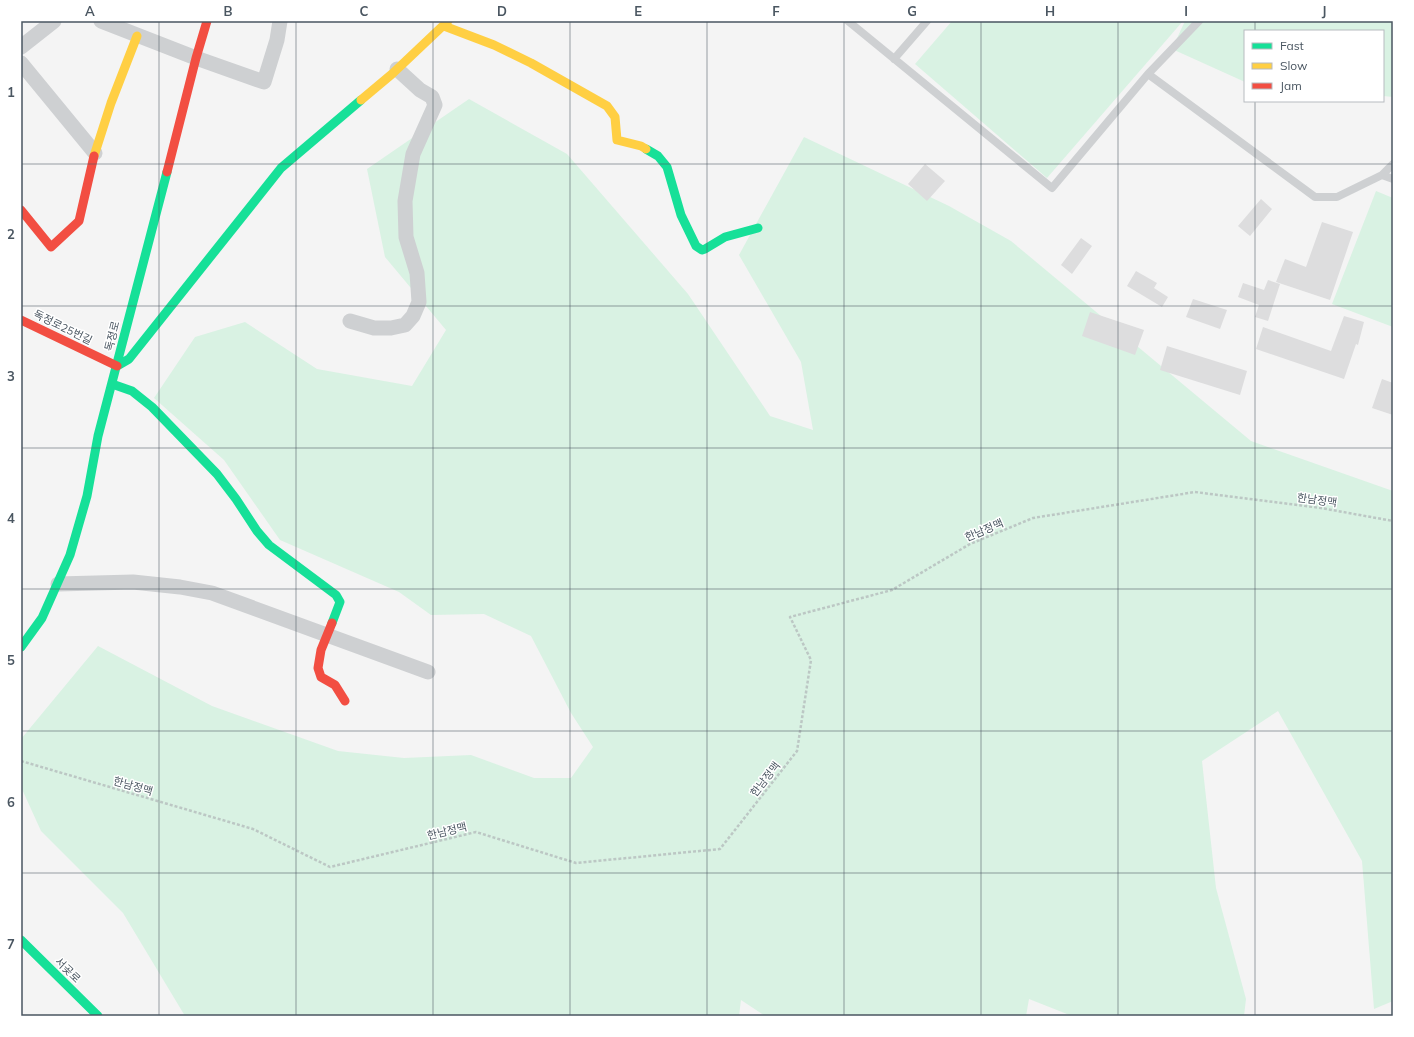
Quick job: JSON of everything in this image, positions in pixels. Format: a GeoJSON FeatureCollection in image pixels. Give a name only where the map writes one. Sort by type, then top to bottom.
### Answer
{"type":"FeatureCollection","features":[{"type":"Feature","properties":{"kind":"street"},"geometry":{"type":"LineString","coordinates":[[21,47],[54,21]]}},
{"type":"Feature","properties":{"kind":"street"},"geometry":{"type":"LineString","coordinates":[[101,21],[137,36],[264,82],[277,40],[280,21]]}},
{"type":"Feature","properties":{"kind":"street","name":"독정로"},"geometry":{"type":"LineString","coordinates":[[21,648],[42,618],[70,556],[87,496],[98,436],[196,58],[207,21]]}},
{"type":"Feature","properties":{"kind":"street"},"geometry":{"type":"LineString","coordinates":[[117,366],[129,359],[281,168],[397,68],[446,23],[531,63],[607,106],[615,117],[617,140],[641,146],[658,156],[667,167],[681,215],[696,246],[702,250],[706,250],[719,240],[731,234],[758,228]]}},
{"type":"Feature","properties":{"kind":"street"},"geometry":{"type":"LineString","coordinates":[[21,210],[50,247],[79,221],[95,153],[111,103],[137,36]]}},
{"type":"Feature","properties":{"kind":"street"},"geometry":{"type":"LineString","coordinates":[[21,63],[95,153]]}},
{"type":"Feature","properties":{"kind":"street"},"geometry":{"type":"LineString","coordinates":[[350,321],[374,328],[391,328],[405,325],[413,316],[418,302],[417,273],[406,237],[405,201],[413,154],[435,105],[432,97],[420,90],[397,68]]}},
{"type":"Feature","properties":{"kind":"street","name":"독정로25번길"},"geometry":{"type":"LineString","coordinates":[[21,320],[117,366]]}},
{"type":"Feature","properties":{"kind":"street"},"geometry":{"type":"LineString","coordinates":[[112,384],[132,391],[152,407],[217,474],[257,531],[269,545],[336,595],[340,602],[339,610],[319,656],[317,669],[320,676],[336,686],[345,701]]}},
{"type":"Feature","properties":{"kind":"street"},"geometry":{"type":"LineString","coordinates":[[58,584],[133,582],[180,587],[212,593],[428,672]]}},
{"type":"Feature","properties":{"kind":"street","name":"서곶로"},"geometry":{"type":"LineString","coordinates":[[21,940],[98,1016]]}},
{"type":"Feature","properties":{"kind":"lane"},"geometry":{"type":"LineString","coordinates":[[848,21],[1052,188],[1148,74],[1199,21]]}},
{"type":"Feature","properties":{"kind":"lane"},"geometry":{"type":"LineString","coordinates":[[894,59],[927,21]]}},
{"type":"Feature","properties":{"kind":"lane"},"geometry":{"type":"LineString","coordinates":[[1148,74],[1315,197],[1337,197],[1382,175],[1393,164]]}},
{"type":"Feature","properties":{"kind":"lane"},"geometry":{"type":"LineString","coordinates":[[1382,175],[1393,179]]}},
{"type":"Feature","properties":{"kind":"path","name":"한남정맥"},"geometry":{"type":"LineString","coordinates":[[21,761],[253,829],[330,867],[476,832],[576,864],[720,849],[797,751],[811,660],[790,617],[892,590],[970,544],[1033,518],[1195,492],[1321,508],[1393,521]]}},
{"type":"Feature","properties":{"kind":"green space"},"geometry":{"type":"Polygon","coordinates":[[[952,21],[1183,21],[1047,178],[915,64],[952,21]]]}},
{"type":"Feature","properties":{"kind":"green space"},"geometry":{"type":"Polygon","coordinates":[[[1185,21],[1393,21],[1393,97],[1384,96],[1384,30],[1244,30],[1244,82],[1172,49],[1185,21]]]}},
{"type":"Feature","properties":{"kind":"green space"},"geometry":{"type":"Polygon","coordinates":[[[469,99],[567,154],[688,294],[770,416],[813,430],[801,362],[739,255],[804,137],[949,206],[1011,241],[1251,441],[1393,491],[1393,1001],[1374,1009],[1362,861],[1278,711],[1202,761],[1216,888],[1246,999],[1244,1016],[1072,1016],[1029,999],[1026,1016],[765,1016],[741,1000],[739,1016],[185,1016],[123,913],[41,831],[21,787],[21,739],[98,646],[212,706],[338,751],[404,758],[471,755],[534,778],[571,778],[593,747],[571,713],[531,636],[484,614],[431,615],[399,592],[280,540],[224,460],[154,398],[195,337],[245,322],[317,369],[412,386],[446,330],[385,257],[367,169],[469,99]]]}},
{"type":"Feature","properties":{"kind":"green space"},"geometry":{"type":"Polygon","coordinates":[[[1376,191],[1393,198],[1393,327],[1332,304],[1376,191]]]}},
{"type":"Feature","properties":{"kind":"building"},"geometry":{"type":"Polygon","coordinates":[[[925,164],[945,181],[927,201],[908,184],[925,164]]]}},
{"type":"Feature","properties":{"kind":"building"},"geometry":{"type":"Polygon","coordinates":[[[1261,199],[1272,209],[1250,236],[1238,226],[1261,199]]]}},
{"type":"Feature","properties":{"kind":"building"},"geometry":{"type":"Polygon","coordinates":[[[1322,222],[1353,232],[1330,300],[1276,282],[1285,259],[1306,267],[1322,222]]]}},
{"type":"Feature","properties":{"kind":"building"},"geometry":{"type":"Polygon","coordinates":[[[1081,238],[1092,246],[1072,274],[1061,265],[1081,238]]]}},
{"type":"Feature","properties":{"kind":"building"},"geometry":{"type":"Polygon","coordinates":[[[1136,271],[1157,283],[1154,288],[1168,297],[1162,307],[1127,286],[1136,271]]]}},
{"type":"Feature","properties":{"kind":"building"},"geometry":{"type":"Polygon","coordinates":[[[1268,280],[1280,284],[1268,321],[1255,317],[1259,305],[1238,297],[1243,283],[1264,290],[1268,280]]]}},
{"type":"Feature","properties":{"kind":"building"},"geometry":{"type":"Polygon","coordinates":[[[1193,299],[1227,310],[1220,329],[1186,317],[1193,299]]]}},
{"type":"Feature","properties":{"kind":"building"},"geometry":{"type":"Polygon","coordinates":[[[1090,312],[1144,330],[1135,355],[1082,336],[1090,312]]]}},
{"type":"Feature","properties":{"kind":"building"},"geometry":{"type":"Polygon","coordinates":[[[1344,316],[1364,322],[1358,345],[1356,344],[1344,379],[1256,349],[1263,327],[1331,351],[1344,316]]]}},
{"type":"Feature","properties":{"kind":"building"},"geometry":{"type":"Polygon","coordinates":[[[1167,346],[1247,371],[1240,395],[1160,370],[1167,346]]]}},
{"type":"Feature","properties":{"kind":"building"},"geometry":{"type":"Polygon","coordinates":[[[1382,379],[1393,383],[1393,415],[1372,408],[1382,379]]]}},
{"type":"Feature","properties":{"kind":"traffic: fast"},"geometry":{"type":"LineString","coordinates":[[117,366],[129,359],[281,168],[361,100]]}},
{"type":"Feature","properties":{"kind":"traffic: fast"},"geometry":{"type":"LineString","coordinates":[[646,149],[658,156],[667,167],[681,215],[696,246],[702,250],[725,237],[758,228]]}},
{"type":"Feature","properties":{"kind":"traffic: fast"},"geometry":{"type":"LineString","coordinates":[[21,647],[42,618],[70,555],[87,496],[98,436],[167,172]]}},
{"type":"Feature","properties":{"kind":"traffic: fast"},"geometry":{"type":"LineString","coordinates":[[112,384],[132,391],[152,407],[217,474],[257,531],[269,545],[336,595],[340,602],[332,623]]}},
{"type":"Feature","properties":{"kind":"traffic: fast"},"geometry":{"type":"LineString","coordinates":[[21,940],[98,1016]]}},
{"type":"Feature","properties":{"kind":"traffic: slow"},"geometry":{"type":"LineString","coordinates":[[361,100],[392,74],[448,21]]}},
{"type":"Feature","properties":{"kind":"traffic: slow"},"geometry":{"type":"LineString","coordinates":[[444,26],[494,45],[531,63],[607,106],[615,117],[617,140],[641,146],[646,149]]}},
{"type":"Feature","properties":{"kind":"traffic: slow"},"geometry":{"type":"LineString","coordinates":[[94,156],[111,103],[137,36]]}},
{"type":"Feature","properties":{"kind":"traffic: jam"},"geometry":{"type":"LineString","coordinates":[[167,172],[207,21]]}},
{"type":"Feature","properties":{"kind":"traffic: jam"},"geometry":{"type":"LineString","coordinates":[[21,210],[51,247],[79,221],[94,156]]}},
{"type":"Feature","properties":{"kind":"traffic: jam"},"geometry":{"type":"LineString","coordinates":[[21,320],[117,366]]}},
{"type":"Feature","properties":{"kind":"traffic: jam"},"geometry":{"type":"LineString","coordinates":[[332,623],[321,650],[318,668],[321,677],[335,685],[345,701]]}}]}
